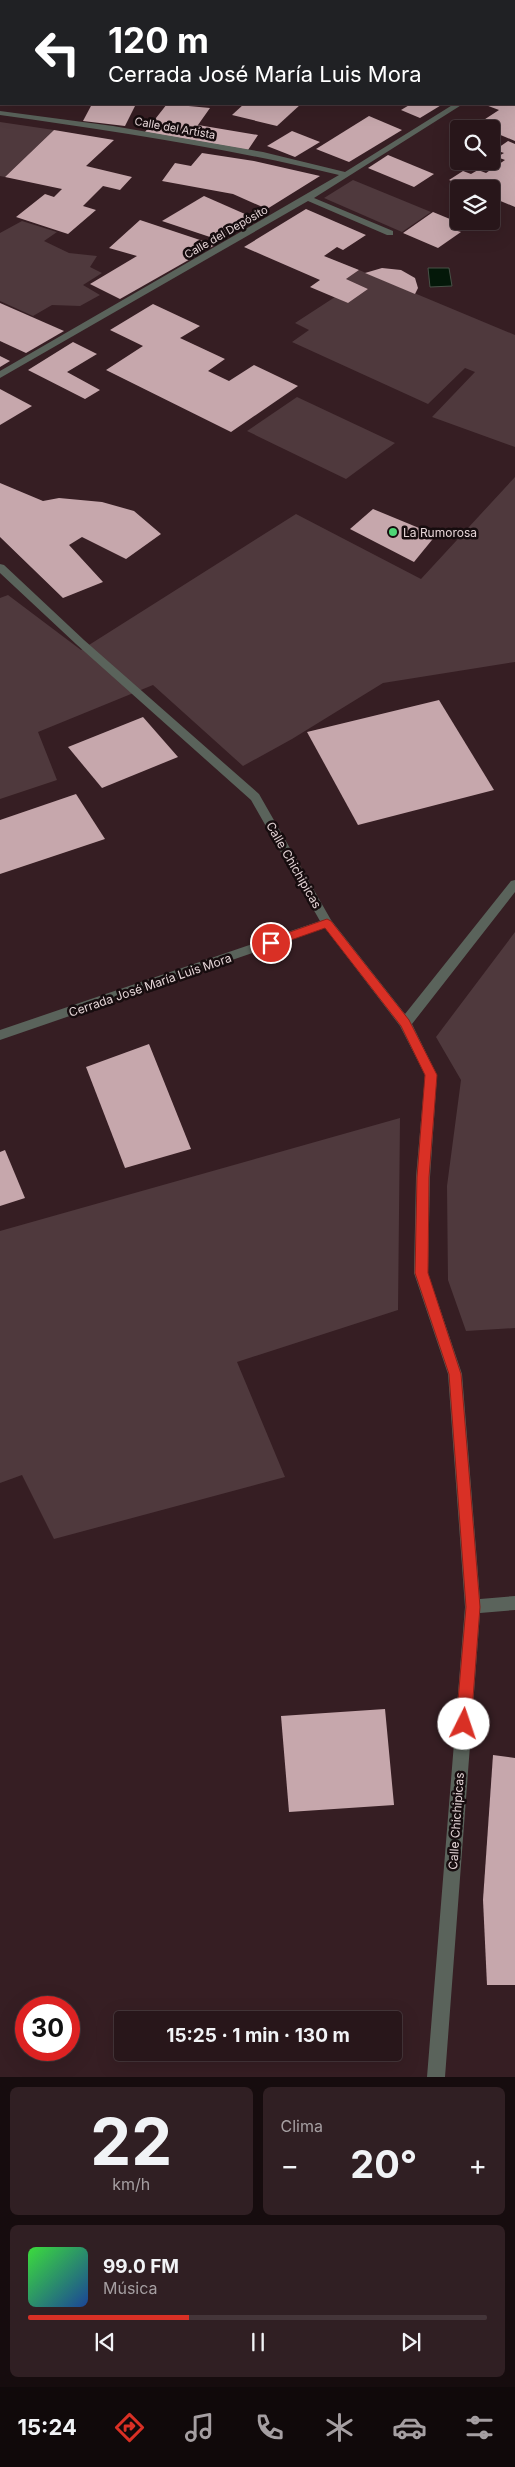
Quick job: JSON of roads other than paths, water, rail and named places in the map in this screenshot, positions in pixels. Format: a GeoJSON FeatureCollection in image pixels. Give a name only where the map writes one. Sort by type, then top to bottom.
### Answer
{"type":"FeatureCollection","features":[{"type":"Feature","properties":{"kind":"street","name":"Calle del Depósito"},"geometry":{"type":"LineString","coordinates":[[0,375],[308,198],[457,105]]}},
{"type":"Feature","properties":{"kind":"street","name":"Calle del Artista"},"geometry":{"type":"LineString","coordinates":[[0,113],[103,127],[263,154],[344,174]]}},
{"type":"Feature","properties":{"kind":"street"},"geometry":{"type":"LineString","coordinates":[[308,198],[390,233]]}},
{"type":"Feature","properties":{"kind":"street","name":"Calle Chichipicas"},"geometry":{"type":"LineString","coordinates":[[0,567],[80,642],[255,796],[327,923],[406,1024],[431,1075],[423,1177],[421,1273],[455,1374],[473,1607],[436,2077]]}},
{"type":"Feature","properties":{"kind":"street"},"geometry":{"type":"LineString","coordinates":[[406,1024],[515,884]]}},
{"type":"Feature","properties":{"kind":"street","name":"Cerrada José María Luis Mora"},"geometry":{"type":"LineString","coordinates":[[0,1035],[103,1002],[327,923]]}},
{"type":"Feature","properties":{"kind":"street"},"geometry":{"type":"LineString","coordinates":[[473,1607],[515,1603]]}},
{"type":"Feature","properties":{"kind":"place","name":"La Rumorosa"},"geometry":{"type":"Point","coordinates":[393,532]}}]}
